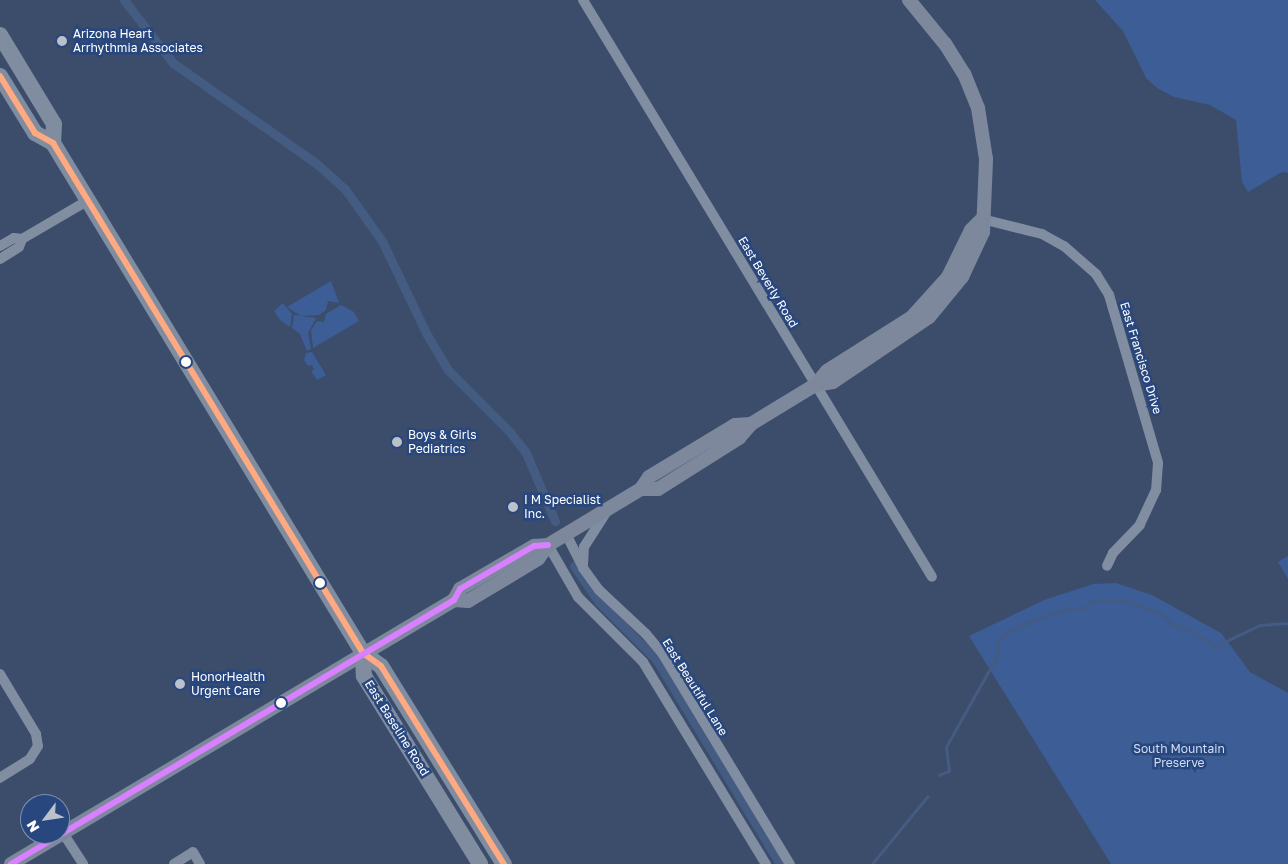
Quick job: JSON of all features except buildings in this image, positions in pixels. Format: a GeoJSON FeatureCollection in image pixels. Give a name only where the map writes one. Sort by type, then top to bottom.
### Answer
{"type":"FeatureCollection","features":[{"type":"Feature","properties":{"kind":"main road"},"geometry":{"type":"LineString","coordinates":[[70,829],[454,600],[468,601],[538,560],[548,545],[641,489],[658,489],[739,438],[751,424],[815,385],[833,382],[906,335],[929,317],[965,270],[981,237],[986,159],[978,108],[964,74],[945,44],[909,0]]}},
{"type":"Feature","properties":{"kind":"main road"},"geometry":{"type":"LineString","coordinates":[[0,35],[54,124],[53,143]]}},
{"type":"Feature","properties":{"kind":"main road"},"geometry":{"type":"LineString","coordinates":[[0,76],[35,133],[53,143],[363,653]]}},
{"type":"Feature","properties":{"kind":"main road","name":"East Baseline Road"},"geometry":{"type":"LineString","coordinates":[[363,653],[364,676],[480,864]]}},
{"type":"Feature","properties":{"kind":"main road","name":"East Baseline Road"},"geometry":{"type":"LineString","coordinates":[[363,653],[381,666],[504,864]]}},
{"type":"Feature","properties":{"kind":"main road"},"geometry":{"type":"LineString","coordinates":[[11,864],[45,844]]}},
{"type":"Feature","properties":{"kind":"street","name":"East Beverly Road"},"geometry":{"type":"LineString","coordinates":[[583,0],[932,578]]}},
{"type":"Feature","properties":{"kind":"street"},"geometry":{"type":"LineString","coordinates":[[0,246],[14,238],[22,239],[87,201]]}},
{"type":"Feature","properties":{"kind":"street","name":"East Francisco Drive"},"geometry":{"type":"LineString","coordinates":[[982,219],[1042,234],[1064,246],[1096,274],[1109,295],[1158,464],[1156,490],[1140,525],[1113,553],[1107,566]]}},
{"type":"Feature","properties":{"kind":"street"},"geometry":{"type":"LineString","coordinates":[[0,259],[19,247],[22,239]]}},
{"type":"Feature","properties":{"kind":"street"},"geometry":{"type":"LineString","coordinates":[[583,568],[584,547],[608,510]]}},
{"type":"Feature","properties":{"kind":"street","name":"East Beautiful Lane"},"geometry":{"type":"LineString","coordinates":[[566,534],[583,568],[599,590],[646,634],[662,653],[790,864]]}},
{"type":"Feature","properties":{"kind":"street"},"geometry":{"type":"LineString","coordinates":[[548,545],[578,597],[642,662],[766,864]]}},
{"type":"Feature","properties":{"kind":"street"},"geometry":{"type":"LineString","coordinates":[[0,674],[36,734],[38,746],[30,758],[0,778]]}},
{"type":"Feature","properties":{"kind":"street"},"geometry":{"type":"LineString","coordinates":[[70,844],[83,864]]}},
{"type":"Feature","properties":{"kind":"street"},"geometry":{"type":"LineString","coordinates":[[174,864],[193,852],[200,864]]}},
{"type":"Feature","properties":{"kind":"green space"},"geometry":{"type":"Polygon","coordinates":[[[1095,0],[1288,0],[1288,173],[1282,172],[1248,192],[1242,182],[1236,120],[1210,105],[1174,97],[1157,88],[1146,78],[1123,31],[1095,0]]]}},
{"type":"Feature","properties":{"kind":"green space"},"geometry":{"type":"Polygon","coordinates":[[[331,281],[339,303],[328,301],[326,310],[319,315],[301,316],[287,307],[331,281]]]}},
{"type":"Feature","properties":{"kind":"green space"},"geometry":{"type":"Polygon","coordinates":[[[283,303],[292,314],[290,327],[280,320],[274,311],[283,303]]]}},
{"type":"Feature","properties":{"kind":"green space"},"geometry":{"type":"Polygon","coordinates":[[[341,305],[354,312],[359,321],[313,348],[311,330],[317,321],[324,322],[326,314],[341,305]]]}},
{"type":"Feature","properties":{"kind":"green space"},"geometry":{"type":"Polygon","coordinates":[[[294,315],[316,318],[308,333],[311,349],[307,351],[300,334],[292,328],[294,315]]]}},
{"type":"Feature","properties":{"kind":"green space"},"geometry":{"type":"Polygon","coordinates":[[[312,352],[326,375],[317,380],[311,371],[314,369],[312,365],[308,366],[304,360],[306,353],[312,352]]]}},
{"type":"Feature","properties":{"kind":"green space"},"geometry":{"type":"Polygon","coordinates":[[[1288,556],[1288,579],[1278,562],[1288,556]]]}},
{"type":"Feature","properties":{"kind":"green space","name":"South Mountain Preserve"},"geometry":{"type":"Polygon","coordinates":[[[1116,583],[1152,595],[1221,633],[1250,672],[1288,693],[1288,864],[1111,864],[969,636],[1044,600],[1093,584],[1116,583]]]}},
{"type":"Feature","properties":{"kind":"waterway"},"geometry":{"type":"LineString","coordinates":[[124,0],[173,63],[317,164],[345,189],[382,241],[426,333],[448,370],[509,431],[526,453],[555,521]]}},
{"type":"Feature","properties":{"kind":"waterway"},"geometry":{"type":"LineString","coordinates":[[574,566],[599,602],[656,659],[780,864]]}},
{"type":"Feature","properties":{"kind":"waterway"},"geometry":{"type":"LineString","coordinates":[[939,775],[949,771],[946,747],[996,658],[998,642],[1008,632],[1027,623],[1070,608],[1083,609],[1093,600],[1128,601],[1162,614],[1172,624],[1189,630],[1216,646],[1260,625],[1288,623]]}},
{"type":"Feature","properties":{"kind":"waterway"},"geometry":{"type":"LineString","coordinates":[[872,864],[927,797]]}},
{"type":"Feature","properties":{"kind":"transit line"},"geometry":{"type":"LineString","coordinates":[[0,76],[35,133],[53,143],[363,653],[381,666],[504,864]]}},
{"type":"Feature","properties":{"kind":"transit line"},"geometry":{"type":"LineString","coordinates":[[11,864],[454,600],[460,589],[534,546],[548,545]]}},
{"type":"Feature","properties":{"kind":"place","name":"Arizona Heart Arrhythmia Associates"},"geometry":{"type":"Point","coordinates":[62,41]}},
{"type":"Feature","properties":{"kind":"place","name":"Boys & Girls Pediatrics"},"geometry":{"type":"Point","coordinates":[397,442]}},
{"type":"Feature","properties":{"kind":"place","name":"I M Specialist Inc."},"geometry":{"type":"Point","coordinates":[513,507]}},
{"type":"Feature","properties":{"kind":"place","name":"HonorHealth Urgent Care"},"geometry":{"type":"Point","coordinates":[180,684]}}]}
